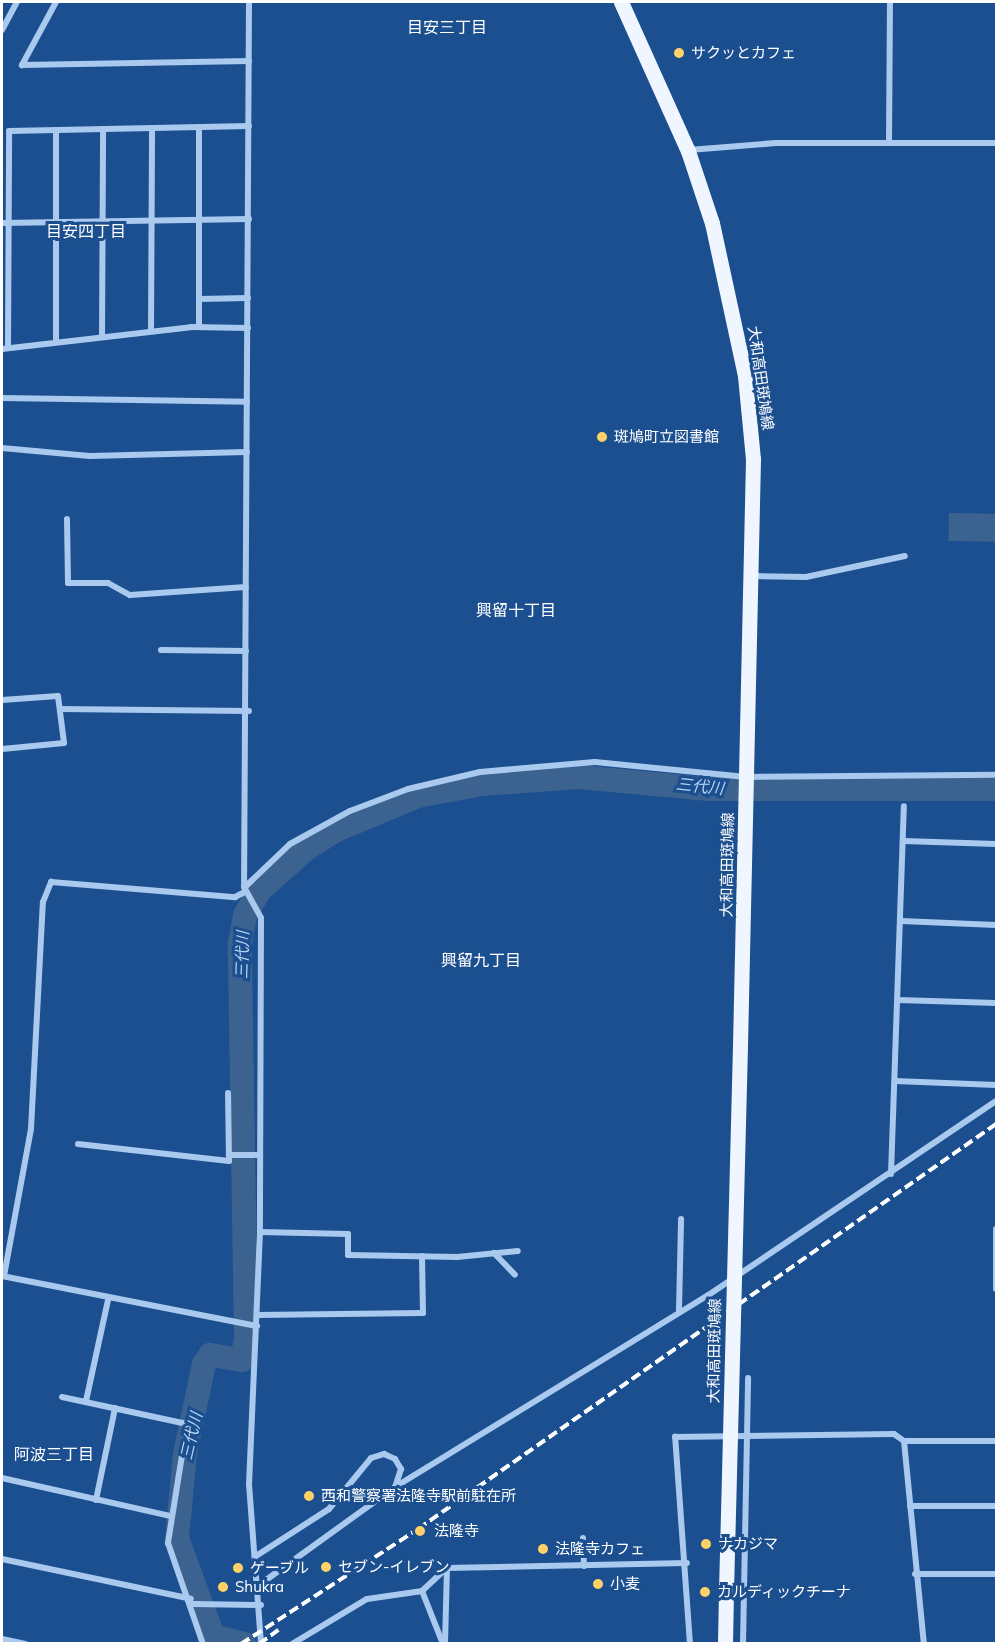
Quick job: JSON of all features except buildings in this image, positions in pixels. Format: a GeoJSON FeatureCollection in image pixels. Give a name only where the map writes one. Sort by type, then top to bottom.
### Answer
{"type":"FeatureCollection","features":[{"type":"Feature","properties":{"kind":"main road","name":"大和高田斑鳩線"},"geometry":{"type":"LineString","coordinates":[[621,2],[688,151],[712,223],[745,376],[753,459],[725,1644]]}},
{"type":"Feature","properties":{"kind":"street"},"geometry":{"type":"LineString","coordinates":[[2,30],[17,2]]}},
{"type":"Feature","properties":{"kind":"street"},"geometry":{"type":"LineString","coordinates":[[56,2],[22,64],[249,62]]}},
{"type":"Feature","properties":{"kind":"street"},"geometry":{"type":"LineString","coordinates":[[249,2],[246,587],[249,711],[245,890],[261,918],[257,1155],[260,1232],[249,1484],[261,1605],[261,1644]]}},
{"type":"Feature","properties":{"kind":"street"},"geometry":{"type":"LineString","coordinates":[[889,142],[890,2]]}},
{"type":"Feature","properties":{"kind":"street"},"geometry":{"type":"LineString","coordinates":[[248,328],[199,327],[5,348],[5,223],[9,131],[249,126]]}},
{"type":"Feature","properties":{"kind":"street"},"geometry":{"type":"LineString","coordinates":[[199,127],[199,327]]}},
{"type":"Feature","properties":{"kind":"street"},"geometry":{"type":"LineString","coordinates":[[151,331],[152,128]]}},
{"type":"Feature","properties":{"kind":"street"},"geometry":{"type":"LineString","coordinates":[[102,337],[103,129]]}},
{"type":"Feature","properties":{"kind":"street"},"geometry":{"type":"LineString","coordinates":[[56,130],[56,342]]}},
{"type":"Feature","properties":{"kind":"street"},"geometry":{"type":"LineString","coordinates":[[688,151],[889,142],[996,142]]}},
{"type":"Feature","properties":{"kind":"street"},"geometry":{"type":"LineString","coordinates":[[5,223],[249,219]]}},
{"type":"Feature","properties":{"kind":"street"},"geometry":{"type":"LineString","coordinates":[[199,299],[248,298]]}},
{"type":"Feature","properties":{"kind":"street"},"geometry":{"type":"LineString","coordinates":[[2,398],[247,402]]}},
{"type":"Feature","properties":{"kind":"street"},"geometry":{"type":"LineString","coordinates":[[2,448],[90,456],[247,452]]}},
{"type":"Feature","properties":{"kind":"street"},"geometry":{"type":"LineString","coordinates":[[67,519],[68,583],[108,583],[130,595],[246,587]]}},
{"type":"Feature","properties":{"kind":"street"},"geometry":{"type":"LineString","coordinates":[[752,576],[806,578],[905,556]]}},
{"type":"Feature","properties":{"kind":"street"},"geometry":{"type":"LineString","coordinates":[[161,650],[246,651]]}},
{"type":"Feature","properties":{"kind":"street"},"geometry":{"type":"LineString","coordinates":[[2,700],[58,696],[64,743],[2,749]]}},
{"type":"Feature","properties":{"kind":"street"},"geometry":{"type":"LineString","coordinates":[[60,709],[249,711]]}},
{"type":"Feature","properties":{"kind":"street"},"geometry":{"type":"LineString","coordinates":[[255,1326],[108,1300],[3,1276],[31,1129],[43,902],[51,882],[234,897],[245,890],[315,828],[453,777],[595,762],[746,777],[996,775]]}},
{"type":"Feature","properties":{"kind":"street"},"geometry":{"type":"LineString","coordinates":[[891,1174],[904,806]]}},
{"type":"Feature","properties":{"kind":"street"},"geometry":{"type":"LineString","coordinates":[[904,841],[996,844]]}},
{"type":"Feature","properties":{"kind":"street"},"geometry":{"type":"LineString","coordinates":[[901,921],[996,925]]}},
{"type":"Feature","properties":{"kind":"street"},"geometry":{"type":"LineString","coordinates":[[898,1000],[996,1003]]}},
{"type":"Feature","properties":{"kind":"street"},"geometry":{"type":"LineString","coordinates":[[895,1081],[996,1085]]}},
{"type":"Feature","properties":{"kind":"street"},"geometry":{"type":"LineString","coordinates":[[78,1144],[230,1161],[233,1155],[228,1093]]}},
{"type":"Feature","properties":{"kind":"street"},"geometry":{"type":"LineString","coordinates":[[259,1585],[395,1487],[679,1310],[891,1174],[996,1101]]}},
{"type":"Feature","properties":{"kind":"street"},"geometry":{"type":"LineString","coordinates":[[233,1155],[257,1155]]}},
{"type":"Feature","properties":{"kind":"street"},"geometry":{"type":"LineString","coordinates":[[679,1310],[681,1219]]}},
{"type":"Feature","properties":{"kind":"street"},"geometry":{"type":"LineString","coordinates":[[996,1229],[996,1288]]}},
{"type":"Feature","properties":{"kind":"street"},"geometry":{"type":"LineString","coordinates":[[260,1232],[348,1234],[348,1255],[422,1256],[518,1251]]}},
{"type":"Feature","properties":{"kind":"street"},"geometry":{"type":"LineString","coordinates":[[494,1253],[515,1275]]}},
{"type":"Feature","properties":{"kind":"street"},"geometry":{"type":"LineString","coordinates":[[256,1315],[423,1313],[422,1256]]}},
{"type":"Feature","properties":{"kind":"street"},"geometry":{"type":"LineString","coordinates":[[86,1401],[108,1300]]}},
{"type":"Feature","properties":{"kind":"street"},"geometry":{"type":"LineString","coordinates":[[743,1644],[748,1378]]}},
{"type":"Feature","properties":{"kind":"street"},"geometry":{"type":"LineString","coordinates":[[62,1397],[187,1424],[168,1543],[195,1603],[203,1644]]}},
{"type":"Feature","properties":{"kind":"street"},"geometry":{"type":"LineString","coordinates":[[96,1500],[115,1408]]}},
{"type":"Feature","properties":{"kind":"street"},"geometry":{"type":"LineString","coordinates":[[690,1644],[687,1563],[675,1437],[894,1434],[904,1441],[996,1442]]}},
{"type":"Feature","properties":{"kind":"street"},"geometry":{"type":"LineString","coordinates":[[904,1441],[915,1574],[924,1644]]}},
{"type":"Feature","properties":{"kind":"street"},"geometry":{"type":"LineString","coordinates":[[256,1556],[328,1509],[372,1458],[384,1454],[396,1459],[401,1469],[395,1487]]}},
{"type":"Feature","properties":{"kind":"street"},"geometry":{"type":"LineString","coordinates":[[2,1478],[171,1516]]}},
{"type":"Feature","properties":{"kind":"street"},"geometry":{"type":"LineString","coordinates":[[910,1506],[996,1506]]}},
{"type":"Feature","properties":{"kind":"street"},"geometry":{"type":"LineString","coordinates":[[583,1538],[584,1566]]}},
{"type":"Feature","properties":{"kind":"street"},"geometry":{"type":"LineString","coordinates":[[2,1559],[195,1603],[261,1605]]}},
{"type":"Feature","properties":{"kind":"street"},"geometry":{"type":"LineString","coordinates":[[292,1644],[367,1599],[422,1592],[447,1568],[687,1563]]}},
{"type":"Feature","properties":{"kind":"street"},"geometry":{"type":"LineString","coordinates":[[444,1644],[447,1568]]}},
{"type":"Feature","properties":{"kind":"street"},"geometry":{"type":"LineString","coordinates":[[915,1574],[996,1574]]}},
{"type":"Feature","properties":{"kind":"street"},"geometry":{"type":"LineString","coordinates":[[422,1592],[444,1644]]}},
{"type":"Feature","properties":{"kind":"street"},"geometry":{"type":"LineString","coordinates":[[2,1639],[25,1644]]}},
{"type":"Feature","properties":{"kind":"water"},"geometry":{"type":"Polygon","coordinates":[[[949,513],[996,514],[996,542],[949,541],[949,513]]]}},
{"type":"Feature","properties":{"kind":"waterway","name":"三代川"},"geometry":{"type":"LineString","coordinates":[[244,1644],[213,1636],[177,1538],[185,1454],[204,1364],[210,1355],[242,1360],[246,1339],[240,944],[245,915],[260,890],[306,849],[337,830],[418,796],[482,784],[579,777],[709,789],[996,789]]}},
{"type":"Feature","properties":{"kind":"railway"},"geometry":{"type":"LineString","coordinates":[[241,1644],[418,1529],[996,1124]]}},
{"type":"Feature","properties":{"kind":"railway"},"geometry":{"type":"LineString","coordinates":[[259,1644],[278,1630]]}},
{"type":"Feature","properties":{"kind":"place","name":"サクッとカフェ"},"geometry":{"type":"Point","coordinates":[679,53]}},
{"type":"Feature","properties":{"kind":"place","name":"斑鳩町立図書館"},"geometry":{"type":"Point","coordinates":[602,437]}},
{"type":"Feature","properties":{"kind":"place","name":"西和警察署法隆寺駅前駐在所"},"geometry":{"type":"Point","coordinates":[309,1496]}},
{"type":"Feature","properties":{"kind":"place","name":"法隆寺"},"geometry":{"type":"Point","coordinates":[420,1531]}},
{"type":"Feature","properties":{"kind":"place","name":"ナカジマ"},"geometry":{"type":"Point","coordinates":[706,1544]}},
{"type":"Feature","properties":{"kind":"place","name":"法隆寺カフェ"},"geometry":{"type":"Point","coordinates":[543,1549]}},
{"type":"Feature","properties":{"kind":"place","name":"セブン-イレブン"},"geometry":{"type":"Point","coordinates":[326,1567]}},
{"type":"Feature","properties":{"kind":"place","name":"ゲーブル"},"geometry":{"type":"Point","coordinates":[238,1568]}},
{"type":"Feature","properties":{"kind":"place","name":"小麦"},"geometry":{"type":"Point","coordinates":[598,1584]}},
{"type":"Feature","properties":{"kind":"place","name":"Shukra"},"geometry":{"type":"Point","coordinates":[223,1587]}},
{"type":"Feature","properties":{"kind":"place","name":"カルディックチーナ"},"geometry":{"type":"Point","coordinates":[705,1592]}},
{"type":"Feature","properties":{"kind":"district","name":"目安三丁目"},"geometry":{"type":"Point","coordinates":[447,27]}},
{"type":"Feature","properties":{"kind":"district","name":"目安四丁目"},"geometry":{"type":"Point","coordinates":[86,231]}},
{"type":"Feature","properties":{"kind":"district","name":"興留十丁目"},"geometry":{"type":"Point","coordinates":[516,610]}},
{"type":"Feature","properties":{"kind":"district","name":"興留九丁目"},"geometry":{"type":"Point","coordinates":[481,960]}},
{"type":"Feature","properties":{"kind":"district","name":"阿波三丁目"},"geometry":{"type":"Point","coordinates":[54,1454]}}]}
